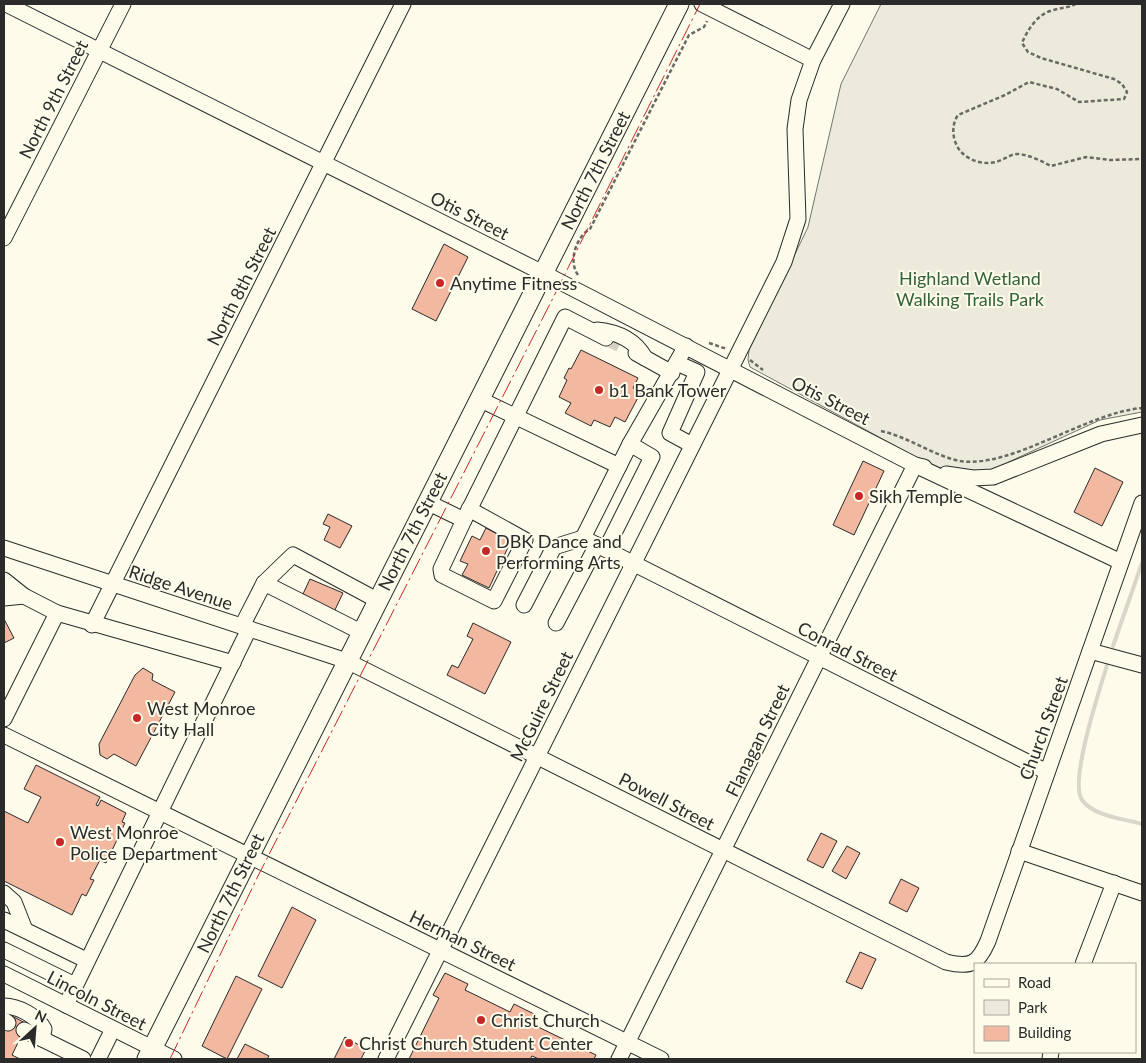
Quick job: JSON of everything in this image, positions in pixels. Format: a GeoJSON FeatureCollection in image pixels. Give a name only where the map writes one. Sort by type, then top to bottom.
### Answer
{"type":"FeatureCollection","features":[{"type":"Feature","properties":{"kind":"main road","name":"North 7th Street"},"geometry":{"type":"LineString","coordinates":[[150,1054],[346,661],[679,4]]}},
{"type":"Feature","properties":{"kind":"street","name":"Otis Street"},"geometry":{"type":"LineString","coordinates":[[6,4],[543,273],[915,465],[1121,562]]}},
{"type":"Feature","properties":{"kind":"street","name":"North 9th Street"},"geometry":{"type":"LineString","coordinates":[[4,238],[123,4]]}},
{"type":"Feature","properties":{"kind":"street","name":"North 8th Street"},"geometry":{"type":"LineString","coordinates":[[92,625],[403,4]]}},
{"type":"Feature","properties":{"kind":"street"},"geometry":{"type":"LineString","coordinates":[[702,4],[813,60]]}},
{"type":"Feature","properties":{"kind":"street","name":"McGuire Street"},"geometry":{"type":"LineString","coordinates":[[386,1059],[784,262],[795,232],[798,203],[796,112],[813,60],[842,4]]}},
{"type":"Feature","properties":{"kind":"street"},"geometry":{"type":"LineString","coordinates":[[586,327],[593,300]]}},
{"type":"Feature","properties":{"kind":"street"},"geometry":{"type":"LineString","coordinates":[[427,502],[466,514],[526,540],[494,601],[442,576],[441,569],[466,514],[565,317],[606,338]]}},
{"type":"Feature","properties":{"kind":"street"},"geometry":{"type":"LineString","coordinates":[[586,327],[612,332],[637,345],[645,358]]}},
{"type":"Feature","properties":{"kind":"street"},"geometry":{"type":"LineString","coordinates":[[621,345],[645,358],[675,368],[697,372],[670,432],[692,445]]}},
{"type":"Feature","properties":{"kind":"street"},"geometry":{"type":"LineString","coordinates":[[524,605],[554,546],[583,538],[630,444],[686,346]]}},
{"type":"Feature","properties":{"kind":"street"},"geometry":{"type":"LineString","coordinates":[[479,399],[619,466]]}},
{"type":"Feature","properties":{"kind":"street","name":"Otis Street"},"geometry":{"type":"LineString","coordinates":[[915,465],[948,475],[973,478],[993,477],[1101,434],[1142,426]]}},
{"type":"Feature","properties":{"kind":"street"},"geometry":{"type":"LineString","coordinates":[[556,623],[602,547],[652,457],[630,444]]}},
{"type":"Feature","properties":{"kind":"street","name":"Flanagan Street"},"geometry":{"type":"LineString","coordinates":[[619,1059],[915,465]]}},
{"type":"Feature","properties":{"kind":"street","name":"Church Street"},"geometry":{"type":"LineString","coordinates":[[974,963],[983,954],[1142,503]]}},
{"type":"Feature","properties":{"kind":"street","name":"Conrad Street"},"geometry":{"type":"LineString","coordinates":[[583,538],[1048,772]]}},
{"type":"Feature","properties":{"kind":"street","name":"Ridge Avenue"},"geometry":{"type":"LineString","coordinates":[[4,548],[346,661]]}},
{"type":"Feature","properties":{"kind":"street"},"geometry":{"type":"LineString","coordinates":[[66,1005],[86,960],[161,812],[233,663],[264,583],[293,555],[377,600]]}},
{"type":"Feature","properties":{"kind":"street"},"geometry":{"type":"LineString","coordinates":[[4,580],[24,596],[57,613],[92,625],[233,663]]}},
{"type":"Feature","properties":{"kind":"street"},"geometry":{"type":"LineString","coordinates":[[264,583],[361,632]]}},
{"type":"Feature","properties":{"kind":"street"},"geometry":{"type":"LineString","coordinates":[[4,598],[24,596]]}},
{"type":"Feature","properties":{"kind":"street"},"geometry":{"type":"LineString","coordinates":[[4,719],[57,613]]}},
{"type":"Feature","properties":{"kind":"street"},"geometry":{"type":"LineString","coordinates":[[1090,651],[1142,665]]}},
{"type":"Feature","properties":{"kind":"street","name":"Powell Street"},"geometry":{"type":"LineString","coordinates":[[346,661],[946,962],[962,966],[974,963]]}},
{"type":"Feature","properties":{"kind":"street","name":"Herman Street"},"geometry":{"type":"LineString","coordinates":[[4,735],[249,854],[661,1059]]}},
{"type":"Feature","properties":{"kind":"street"},"geometry":{"type":"LineString","coordinates":[[1020,851],[1142,893]]}},
{"type":"Feature","properties":{"kind":"street"},"geometry":{"type":"LineString","coordinates":[[1083,963],[1114,883]]}},
{"type":"Feature","properties":{"kind":"street"},"geometry":{"type":"LineString","coordinates":[[4,893],[14,902],[24,930]]}},
{"type":"Feature","properties":{"kind":"street"},"geometry":{"type":"LineString","coordinates":[[4,920],[86,960]]}},
{"type":"Feature","properties":{"kind":"street"},"geometry":{"type":"LineString","coordinates":[[4,950],[75,985]]}},
{"type":"Feature","properties":{"kind":"street","name":"Lincoln Street"},"geometry":{"type":"LineString","coordinates":[[4,974],[113,1029],[150,1054],[174,1059]]}},
{"type":"Feature","properties":{"kind":"street"},"geometry":{"type":"LineString","coordinates":[[4,1006],[14,1007],[36,1019],[44,1029],[42,1039]]}},
{"type":"Feature","properties":{"kind":"street"},"geometry":{"type":"LineString","coordinates":[[98,1059],[113,1029]]}},
{"type":"Feature","properties":{"kind":"street"},"geometry":{"type":"LineString","coordinates":[[24,1030],[42,1039],[55,1053],[83,1059]]}},
{"type":"Feature","properties":{"kind":"path"},"geometry":{"type":"LineString","coordinates":[[1076,4],[1049,11],[1038,18],[1030,27],[1022,43],[1028,52],[1041,58],[1114,79],[1122,84],[1127,92],[1124,98],[1079,102],[1057,89],[1029,82],[1005,95],[958,114],[953,126],[955,141],[969,158],[986,163],[1018,154],[1028,155],[1051,166],[1086,157],[1110,160],[1142,159]]}},
{"type":"Feature","properties":{"kind":"path"},"geometry":{"type":"LineString","coordinates":[[580,278],[574,267],[576,247],[584,232],[590,229],[690,35],[704,26],[708,18]]}},
{"type":"Feature","properties":{"kind":"path"},"geometry":{"type":"LineString","coordinates":[[706,342],[717,344],[727,349]]}},
{"type":"Feature","properties":{"kind":"path"},"geometry":{"type":"LineString","coordinates":[[748,359],[771,374]]}},
{"type":"Feature","properties":{"kind":"path"},"geometry":{"type":"LineString","coordinates":[[880,430],[919,443],[936,453],[959,460],[986,460],[1007,454],[1112,413],[1142,408]]}},
{"type":"Feature","properties":{"kind":"green space","name":"Highland Wetland Walking Trails Park"},"geometry":{"type":"Polygon","coordinates":[[[881,4],[1142,4],[1142,412],[1100,420],[989,471],[946,470],[925,462],[750,367],[748,360],[749,350],[808,227],[841,84],[881,4]]]}},
{"type":"Feature","properties":{"kind":"building","name":"Anytime Fitness"},"geometry":{"type":"Polygon","coordinates":[[[444,244],[468,257],[436,321],[412,309],[444,244]]]}},
{"type":"Feature","properties":{"kind":"building","name":"b1 Bank Tower"},"geometry":{"type":"Polygon","coordinates":[[[581,350],[638,378],[633,388],[641,392],[625,422],[615,417],[610,427],[594,420],[591,426],[565,413],[571,403],[559,397],[567,380],[564,378],[581,350]]]}},
{"type":"Feature","properties":{"kind":"building"},"geometry":{"type":"Polygon","coordinates":[[[863,461],[884,471],[854,535],[833,525],[863,461]]]}},
{"type":"Feature","properties":{"kind":"building"},"geometry":{"type":"Polygon","coordinates":[[[1095,468],[1123,482],[1102,526],[1074,512],[1095,468]]]}},
{"type":"Feature","properties":{"kind":"building"},"geometry":{"type":"Polygon","coordinates":[[[328,514],[352,526],[340,548],[324,540],[330,527],[323,524],[328,514]]]}},
{"type":"Feature","properties":{"kind":"building","name":"DBK Dance and Performing Arts"},"geometry":{"type":"Polygon","coordinates":[[[486,528],[511,541],[489,588],[462,575],[468,564],[460,561],[472,536],[480,540],[486,528]]]}},
{"type":"Feature","properties":{"kind":"building"},"geometry":{"type":"Polygon","coordinates":[[[310,579],[343,593],[334,612],[303,594],[310,579]]]}},
{"type":"Feature","properties":{"kind":"building"},"geometry":{"type":"Polygon","coordinates":[[[4,619],[14,638],[4,643],[4,619]]]}},
{"type":"Feature","properties":{"kind":"building"},"geometry":{"type":"Polygon","coordinates":[[[473,623],[511,642],[485,694],[447,675],[452,665],[458,668],[473,639],[467,636],[473,623]]]}},
{"type":"Feature","properties":{"kind":"building","name":"West Monroe City Hall"},"geometry":{"type":"Polygon","coordinates":[[[143,668],[153,674],[152,680],[175,692],[136,766],[114,754],[107,759],[100,755],[99,744],[135,675],[143,668]]]}},
{"type":"Feature","properties":{"kind":"building","name":"West Monroe Police Department"},"geometry":{"type":"Polygon","coordinates":[[[36,765],[100,797],[96,805],[98,806],[101,800],[126,813],[122,822],[125,823],[106,863],[100,860],[90,879],[94,880],[86,896],[82,894],[72,915],[4,881],[4,811],[28,823],[41,797],[24,789],[36,765]]]}},
{"type":"Feature","properties":{"kind":"building"},"geometry":{"type":"Polygon","coordinates":[[[821,833],[837,841],[823,868],[807,860],[821,833]]]}},
{"type":"Feature","properties":{"kind":"building"},"geometry":{"type":"Polygon","coordinates":[[[847,846],[860,853],[846,879],[832,871],[847,846]]]}},
{"type":"Feature","properties":{"kind":"building"},"geometry":{"type":"Polygon","coordinates":[[[901,879],[919,888],[907,912],[889,903],[901,879]]]}},
{"type":"Feature","properties":{"kind":"building"},"geometry":{"type":"Polygon","coordinates":[[[292,907],[316,920],[282,988],[258,976],[292,907]]]}},
{"type":"Feature","properties":{"kind":"building"},"geometry":{"type":"Polygon","coordinates":[[[860,952],[876,959],[862,989],[846,982],[860,952]]]}},
{"type":"Feature","properties":{"kind":"building","name":"Christ Church"},"geometry":{"type":"Polygon","coordinates":[[[445,973],[468,984],[465,990],[510,1012],[514,1004],[536,1015],[532,1024],[596,1055],[594,1059],[539,1059],[532,1056],[530,1059],[409,1059],[439,998],[433,995],[445,973]]]}},
{"type":"Feature","properties":{"kind":"building"},"geometry":{"type":"Polygon","coordinates":[[[236,976],[262,989],[227,1059],[202,1046],[236,976]]]}},
{"type":"Feature","properties":{"kind":"building"},"geometry":{"type":"Polygon","coordinates":[[[12,1016],[27,1024],[12,1055],[20,1059],[4,1059],[4,1032],[12,1016]]]}},
{"type":"Feature","properties":{"kind":"building","name":"Christ Church Student Center"},"geometry":{"type":"Polygon","coordinates":[[[345,1037],[366,1049],[361,1059],[334,1059],[345,1037]]]}},
{"type":"Feature","properties":{"kind":"building"},"geometry":{"type":"Polygon","coordinates":[[[245,1044],[269,1056],[267,1059],[237,1059],[245,1044]]]}},
{"type":"Feature","properties":{"kind":"waterway"},"geometry":{"type":"LineString","coordinates":[[1113,646],[1142,563]]}},
{"type":"Feature","properties":{"kind":"waterway"},"geometry":{"type":"LineString","coordinates":[[1107,665],[1082,755],[1079,790],[1082,800],[1094,810],[1142,824]]}},
{"type":"Feature","properties":{"kind":"tunnel"},"geometry":{"type":"LineString","coordinates":[[606,338],[621,345]]}},
{"type":"Feature","properties":{"kind":"power"},"geometry":{"type":"LineString","coordinates":[[170,1059],[258,876],[552,300],[700,4]]}},
{"type":"Feature","properties":{"kind":"place","name":"Anytime Fitness"},"geometry":{"type":"Point","coordinates":[440,283]}},
{"type":"Feature","properties":{"kind":"place","name":"b1 Bank Tower"},"geometry":{"type":"Point","coordinates":[599,390]}},
{"type":"Feature","properties":{"kind":"place","name":"Sikh Temple"},"geometry":{"type":"Point","coordinates":[859,496]}},
{"type":"Feature","properties":{"kind":"place","name":"DBK Dance and Performing Arts"},"geometry":{"type":"Point","coordinates":[486,551]}},
{"type":"Feature","properties":{"kind":"place","name":"West Monroe City Hall"},"geometry":{"type":"Point","coordinates":[137,718]}},
{"type":"Feature","properties":{"kind":"place","name":"West Monroe Police Department"},"geometry":{"type":"Point","coordinates":[60,842]}},
{"type":"Feature","properties":{"kind":"place","name":"Christ Church"},"geometry":{"type":"Point","coordinates":[481,1020]}},
{"type":"Feature","properties":{"kind":"place","name":"Christ Church Student Center"},"geometry":{"type":"Point","coordinates":[349,1043]}}]}
